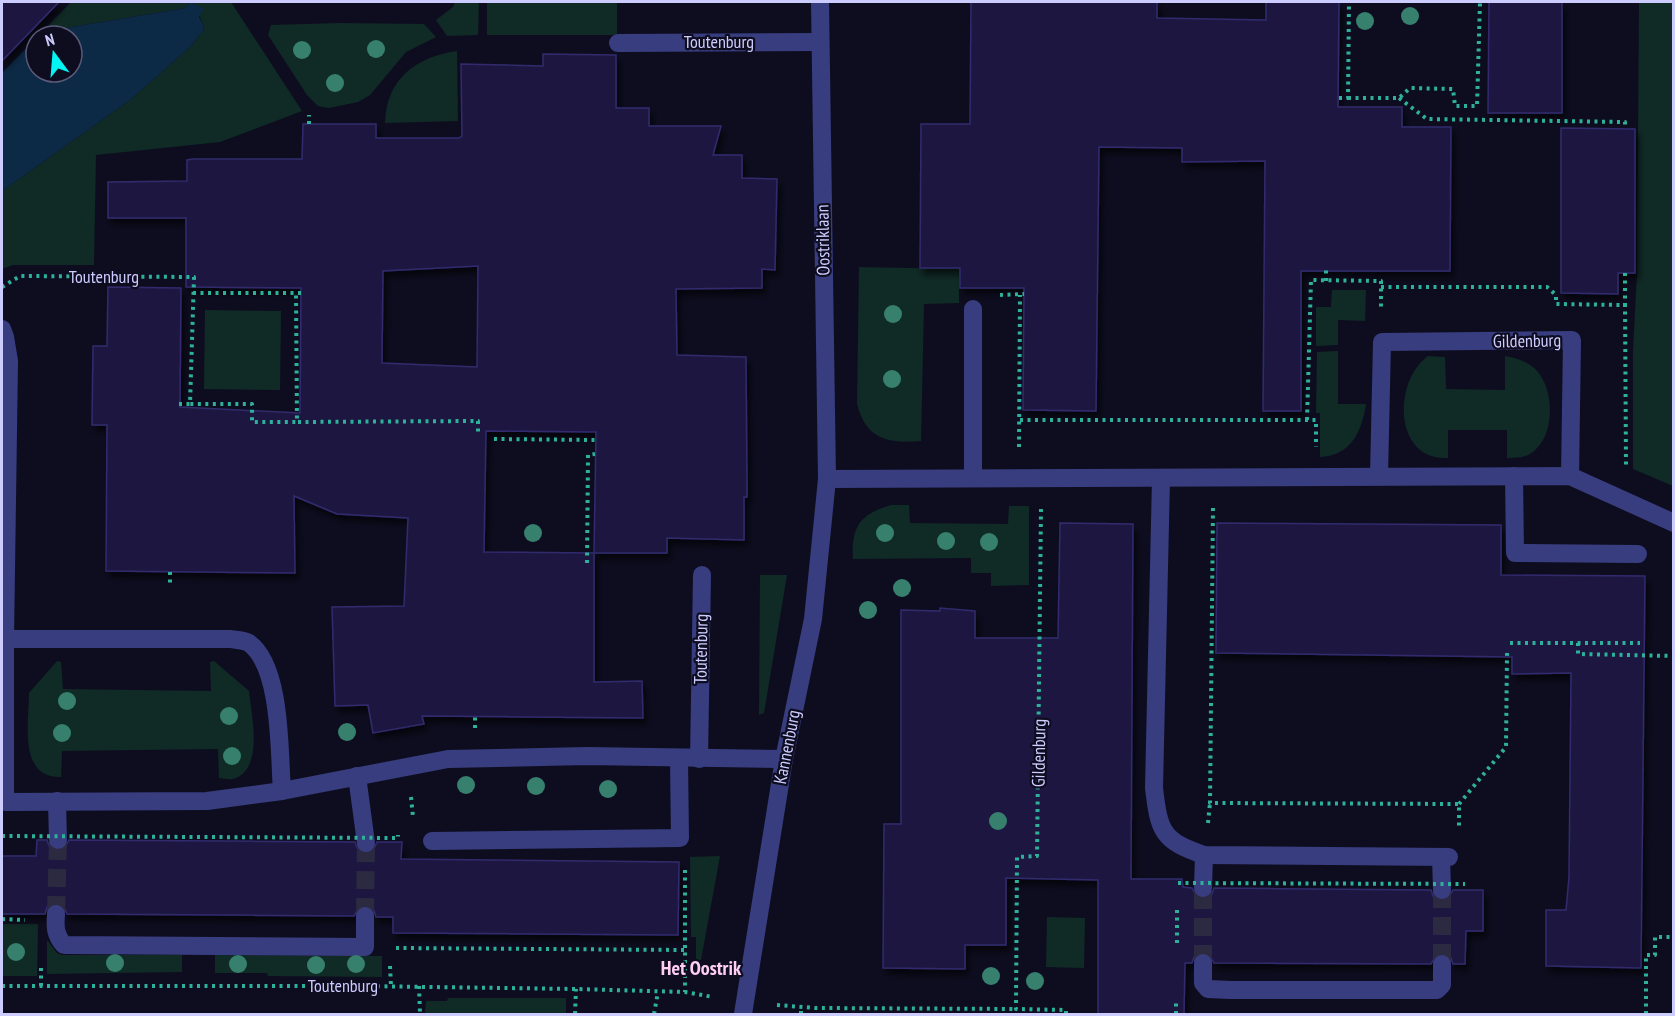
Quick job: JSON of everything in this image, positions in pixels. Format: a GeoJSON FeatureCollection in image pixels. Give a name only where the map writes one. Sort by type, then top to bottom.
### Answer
{"type":"FeatureCollection","features":[{"type":"Feature","properties":{"kind":"street","name":"Oostriklaan"},"geometry":{"type":"LineString","coordinates":[[820,2],[827,479]]}},
{"type":"Feature","properties":{"kind":"street","name":"Toutenburg"},"geometry":{"type":"LineString","coordinates":[[618,43],[820,42]]}},
{"type":"Feature","properties":{"kind":"street"},"geometry":{"type":"LineString","coordinates":[[973,309],[973,478]]}},
{"type":"Feature","properties":{"kind":"street"},"geometry":{"type":"LineString","coordinates":[[2,329],[9,361],[5,420],[3,802],[207,801],[282,791],[448,759],[465,758],[587,756],[784,759]]}},
{"type":"Feature","properties":{"kind":"street","name":"Gildenburg"},"geometry":{"type":"LineString","coordinates":[[1382,342],[1572,340],[1570,476]]}},
{"type":"Feature","properties":{"kind":"street"},"geometry":{"type":"LineString","coordinates":[[1379,476],[1382,342]]}},
{"type":"Feature","properties":{"kind":"street"},"geometry":{"type":"LineString","coordinates":[[1514,476],[1515,553],[1638,554]]}},
{"type":"Feature","properties":{"kind":"street"},"geometry":{"type":"LineString","coordinates":[[827,479],[1570,476],[1674,523]]}},
{"type":"Feature","properties":{"kind":"street","name":"Kannenburg"},"geometry":{"type":"LineString","coordinates":[[744,1008],[784,759],[813,619],[827,479]]}},
{"type":"Feature","properties":{"kind":"street"},"geometry":{"type":"LineString","coordinates":[[1161,479],[1154,788],[1157,815],[1165,833],[1180,847],[1204,855],[1445,857],[1442,890]]}},
{"type":"Feature","properties":{"kind":"street","name":"Toutenburg"},"geometry":{"type":"LineString","coordinates":[[699,759],[702,575]]}},
{"type":"Feature","properties":{"kind":"street"},"geometry":{"type":"LineString","coordinates":[[5,639],[231,639],[247,642],[257,651],[268,669],[274,688],[282,791]]}},
{"type":"Feature","properties":{"kind":"street"},"geometry":{"type":"LineString","coordinates":[[432,841],[680,838],[679,759]]}},
{"type":"Feature","properties":{"kind":"street"},"geometry":{"type":"LineString","coordinates":[[357,776],[366,843]]}},
{"type":"Feature","properties":{"kind":"street"},"geometry":{"type":"LineString","coordinates":[[57,801],[58,840]]}},
{"type":"Feature","properties":{"kind":"street"},"geometry":{"type":"LineString","coordinates":[[1203,888],[1204,855]]}},
{"type":"Feature","properties":{"kind":"street"},"geometry":{"type":"LineString","coordinates":[[56,914],[57,937],[64,945],[365,947],[365,916]]}},
{"type":"Feature","properties":{"kind":"street"},"geometry":{"type":"LineString","coordinates":[[1203,963],[1203,983],[1208,989],[1231,990],[1437,990],[1442,985],[1442,964]]}},
{"type":"Feature","properties":{"kind":"path"},"geometry":{"type":"LineString","coordinates":[[1348,98],[1349,2]]}},
{"type":"Feature","properties":{"kind":"path"},"geometry":{"type":"LineString","coordinates":[[1399,98],[1410,88],[1453,90],[1455,106],[1476,106],[1480,2]]}},
{"type":"Feature","properties":{"kind":"path"},"geometry":{"type":"LineString","coordinates":[[1339,98],[1399,98],[1427,119],[1625,122],[1625,129]]}},
{"type":"Feature","properties":{"kind":"path"},"geometry":{"type":"LineString","coordinates":[[309,115],[309,124]]}},
{"type":"Feature","properties":{"kind":"path"},"geometry":{"type":"LineString","coordinates":[[1326,270],[1326,280]]}},
{"type":"Feature","properties":{"kind":"path"},"geometry":{"type":"LineString","coordinates":[[1625,273],[1625,305]]}},
{"type":"Feature","properties":{"kind":"path","name":"Toutenburg"},"geometry":{"type":"LineString","coordinates":[[2,286],[20,276],[194,277],[193,293]]}},
{"type":"Feature","properties":{"kind":"path"},"geometry":{"type":"LineString","coordinates":[[1307,420],[1311,280],[1381,280],[1382,342]]}},
{"type":"Feature","properties":{"kind":"path"},"geometry":{"type":"LineString","coordinates":[[190,404],[193,293],[298,293],[297,422]]}},
{"type":"Feature","properties":{"kind":"path"},"geometry":{"type":"LineString","coordinates":[[1019,478],[1020,295]]}},
{"type":"Feature","properties":{"kind":"path"},"geometry":{"type":"LineString","coordinates":[[179,404],[252,404],[252,422],[478,421],[478,432]]}},
{"type":"Feature","properties":{"kind":"path"},"geometry":{"type":"LineString","coordinates":[[1020,420],[1316,420],[1316,476]]}},
{"type":"Feature","properties":{"kind":"path"},"geometry":{"type":"LineString","coordinates":[[494,439],[596,440]]}},
{"type":"Feature","properties":{"kind":"path"},"geometry":{"type":"LineString","coordinates":[[587,563],[588,455],[595,454]]}},
{"type":"Feature","properties":{"kind":"path","name":"Gildenburg"},"geometry":{"type":"LineString","coordinates":[[1016,1009],[1017,857],[1037,856],[1042,478]]}},
{"type":"Feature","properties":{"kind":"path"},"geometry":{"type":"LineString","coordinates":[[1214,478],[1210,803],[1459,804]]}},
{"type":"Feature","properties":{"kind":"path"},"geometry":{"type":"LineString","coordinates":[[170,572],[170,583]]}},
{"type":"Feature","properties":{"kind":"path"},"geometry":{"type":"LineString","coordinates":[[1510,643],[1640,643]]}},
{"type":"Feature","properties":{"kind":"path"},"geometry":{"type":"LineString","coordinates":[[1578,643],[1578,654],[1674,656]]}},
{"type":"Feature","properties":{"kind":"path"},"geometry":{"type":"LineString","coordinates":[[1459,840],[1459,804],[1506,747],[1507,653]]}},
{"type":"Feature","properties":{"kind":"path"},"geometry":{"type":"LineString","coordinates":[[405,767],[411,789],[413,820]]}},
{"type":"Feature","properties":{"kind":"path"},"geometry":{"type":"LineString","coordinates":[[2,836],[398,838],[398,835]]}},
{"type":"Feature","properties":{"kind":"path"},"geometry":{"type":"LineString","coordinates":[[680,838],[684,859],[685,992]]}},
{"type":"Feature","properties":{"kind":"path"},"geometry":{"type":"LineString","coordinates":[[1178,895],[1178,883],[1465,884]]}},
{"type":"Feature","properties":{"kind":"path"},"geometry":{"type":"LineString","coordinates":[[1176,950],[1177,906]]}},
{"type":"Feature","properties":{"kind":"path"},"geometry":{"type":"LineString","coordinates":[[1646,1014],[1646,955],[1655,956],[1656,937],[1674,937]]}},
{"type":"Feature","properties":{"kind":"path"},"geometry":{"type":"LineString","coordinates":[[365,947],[474,950],[685,950]]}},
{"type":"Feature","properties":{"kind":"path"},"geometry":{"type":"LineString","coordinates":[[391,976],[391,986]]}},
{"type":"Feature","properties":{"kind":"path","name":"Toutenburg"},"geometry":{"type":"LineString","coordinates":[[2,986],[419,986],[658,991],[685,992],[744,1008]]}},
{"type":"Feature","properties":{"kind":"path"},"geometry":{"type":"LineString","coordinates":[[419,986],[420,1014]]}},
{"type":"Feature","properties":{"kind":"path"},"geometry":{"type":"LineString","coordinates":[[574,1014],[576,989]]}},
{"type":"Feature","properties":{"kind":"path"},"geometry":{"type":"LineString","coordinates":[[654,1014],[658,991]]}},
{"type":"Feature","properties":{"kind":"path"},"geometry":{"type":"LineString","coordinates":[[801,1007],[801,1014]]}},
{"type":"Feature","properties":{"kind":"path"},"geometry":{"type":"LineString","coordinates":[[744,1008],[1016,1009],[1066,1010],[1066,1014]]}},
{"type":"Feature","properties":{"kind":"green space"},"geometry":{"type":"Polygon","coordinates":[[[71,2],[190,2],[186,8],[84,25],[50,24],[71,2]]]}},
{"type":"Feature","properties":{"kind":"green space"},"geometry":{"type":"Polygon","coordinates":[[[191,2],[231,2],[302,111],[220,142],[96,155],[94,265],[13,265],[2,269],[2,191],[130,100],[190,47],[203,31],[204,26],[191,2]]]}},
{"type":"Feature","properties":{"kind":"green space"},"geometry":{"type":"Polygon","coordinates":[[[455,2],[479,2],[478,35],[447,36],[436,20],[453,7],[455,2]]]}},
{"type":"Feature","properties":{"kind":"green space"},"geometry":{"type":"Polygon","coordinates":[[[487,2],[617,2],[617,35],[487,35],[487,2]]]}},
{"type":"Feature","properties":{"kind":"green space"},"geometry":{"type":"Polygon","coordinates":[[[1639,2],[1673,2],[1673,486],[1633,469],[1639,2]]]}},
{"type":"Feature","properties":{"kind":"green space"},"geometry":{"type":"Polygon","coordinates":[[[424,24],[436,37],[406,52],[370,95],[358,102],[329,108],[318,106],[307,95],[268,35],[271,25],[424,24]]]}},
{"type":"Feature","properties":{"kind":"green space"},"geometry":{"type":"Polygon","coordinates":[[[457,51],[458,121],[385,123],[391,94],[397,82],[406,73],[429,59],[457,51]]]}},
{"type":"Feature","properties":{"kind":"green space"},"geometry":{"type":"Polygon","coordinates":[[[859,267],[959,269],[959,303],[924,304],[921,441],[898,441],[880,437],[866,425],[861,416],[857,404],[859,267]]]}},
{"type":"Feature","properties":{"kind":"green space"},"geometry":{"type":"Polygon","coordinates":[[[1332,290],[1366,290],[1365,321],[1338,320],[1338,345],[1316,346],[1316,307],[1331,307],[1332,290]]]}},
{"type":"Feature","properties":{"kind":"green space"},"geometry":{"type":"Polygon","coordinates":[[[205,310],[281,311],[280,390],[204,389],[205,310]]]}},
{"type":"Feature","properties":{"kind":"green space"},"geometry":{"type":"Polygon","coordinates":[[[1338,351],[1338,404],[1366,404],[1358,432],[1347,447],[1331,456],[1320,457],[1320,413],[1316,413],[1317,352],[1338,351]]]}},
{"type":"Feature","properties":{"kind":"green space"},"geometry":{"type":"Polygon","coordinates":[[[1428,356],[1445,357],[1446,389],[1505,390],[1505,356],[1523,361],[1535,369],[1544,381],[1550,403],[1548,427],[1538,447],[1525,456],[1507,458],[1507,430],[1448,430],[1448,458],[1430,456],[1417,447],[1408,434],[1404,418],[1404,400],[1417,368],[1428,356]]]}},
{"type":"Feature","properties":{"kind":"green space"},"geometry":{"type":"Polygon","coordinates":[[[891,505],[909,505],[910,523],[1008,524],[1009,506],[1029,506],[1029,585],[991,586],[991,573],[971,573],[971,558],[853,559],[854,538],[860,523],[872,513],[891,505]]]}},
{"type":"Feature","properties":{"kind":"green space"},"geometry":{"type":"Polygon","coordinates":[[[760,575],[787,575],[764,713],[759,715],[760,575]]]}},
{"type":"Feature","properties":{"kind":"green space"},"geometry":{"type":"Polygon","coordinates":[[[57,661],[61,662],[63,689],[211,691],[210,662],[214,661],[249,691],[254,740],[249,765],[243,774],[230,779],[219,778],[218,749],[62,751],[61,777],[47,775],[38,769],[29,747],[29,693],[57,661]]]}},
{"type":"Feature","properties":{"kind":"green space"},"geometry":{"type":"Polygon","coordinates":[[[720,856],[701,960],[696,961],[696,937],[691,937],[690,857],[720,856]]]}},
{"type":"Feature","properties":{"kind":"green space"},"geometry":{"type":"Polygon","coordinates":[[[1047,917],[1085,918],[1084,968],[1046,967],[1047,917]]]}},
{"type":"Feature","properties":{"kind":"green space"},"geometry":{"type":"Polygon","coordinates":[[[2,924],[38,924],[37,976],[2,976],[2,924]]]}},
{"type":"Feature","properties":{"kind":"green space"},"geometry":{"type":"Polygon","coordinates":[[[47,940],[57,953],[62,955],[182,955],[182,972],[47,974],[47,940]]]}},
{"type":"Feature","properties":{"kind":"green space"},"geometry":{"type":"Polygon","coordinates":[[[215,955],[382,956],[382,977],[215,973],[215,955]]]}},
{"type":"Feature","properties":{"kind":"green space"},"geometry":{"type":"Polygon","coordinates":[[[448,998],[566,998],[566,1014],[425,1014],[426,1001],[447,1001],[448,998]]]}},
{"type":"Feature","properties":{"kind":"water"},"geometry":{"type":"Polygon","coordinates":[[[190,2],[204,9],[199,17],[204,26],[203,31],[190,47],[130,100],[2,191],[2,73],[24,50],[24,84],[84,84],[84,25],[186,8],[190,2]]]}},
{"type":"Feature","properties":{"kind":"building"},"geometry":{"type":"Polygon","coordinates":[[[2,2],[59,2],[38,24],[24,24],[24,38],[2,61],[2,2]]]}},
{"type":"Feature","properties":{"kind":"building"},"geometry":{"type":"Polygon","coordinates":[[[971,2],[1157,2],[1157,18],[1266,20],[1266,2],[1339,2],[1338,107],[1402,107],[1402,127],[1451,127],[1450,271],[1301,271],[1301,411],[1263,411],[1265,161],[1182,162],[1182,148],[1099,147],[1096,411],[1023,410],[1024,288],[960,288],[960,268],[920,268],[921,124],[970,124],[971,2]]]}},
{"type":"Feature","properties":{"kind":"building"},"geometry":{"type":"Polygon","coordinates":[[[1489,2],[1562,2],[1562,113],[1488,113],[1489,2]]]}},
{"type":"Feature","properties":{"kind":"building"},"geometry":{"type":"Polygon","coordinates":[[[543,54],[616,55],[616,108],[649,108],[649,126],[721,126],[713,155],[742,155],[742,178],[777,179],[775,270],[762,269],[762,288],[676,289],[677,355],[746,357],[747,497],[744,497],[744,540],[667,538],[667,553],[594,553],[594,682],[642,681],[643,718],[422,716],[424,724],[373,733],[368,705],[335,706],[332,607],[404,606],[408,518],[337,514],[294,496],[295,573],[106,571],[107,425],[92,425],[93,346],[107,346],[108,287],[181,288],[180,407],[300,413],[301,288],[186,287],[186,218],[108,218],[108,182],[187,181],[187,160],[193,159],[302,159],[303,124],[376,124],[376,138],[459,138],[462,136],[461,64],[543,66],[543,54]],[[478,266],[383,271],[382,363],[477,367],[478,266]],[[486,431],[484,552],[594,553],[596,432],[486,431]]]}},
{"type":"Feature","properties":{"kind":"building"},"geometry":{"type":"Polygon","coordinates":[[[1561,128],[1635,129],[1635,273],[1618,273],[1618,294],[1561,293],[1561,128]]]}},
{"type":"Feature","properties":{"kind":"building"},"geometry":{"type":"Polygon","coordinates":[[[1060,523],[1133,524],[1131,879],[1182,879],[1183,887],[1192,888],[1197,897],[1203,899],[1212,894],[1214,888],[1431,890],[1433,896],[1442,901],[1448,899],[1453,890],[1483,890],[1483,931],[1466,931],[1465,964],[1453,964],[1451,958],[1443,953],[1436,955],[1431,964],[1214,963],[1209,954],[1202,952],[1194,957],[1192,963],[1185,963],[1184,1014],[1098,1014],[1098,880],[1006,878],[1006,945],[965,945],[965,969],[883,968],[884,824],[901,824],[901,610],[940,611],[940,608],[975,611],[975,638],[1058,638],[1060,523]]]}},
{"type":"Feature","properties":{"kind":"building"},"geometry":{"type":"Polygon","coordinates":[[[1217,523],[1501,525],[1501,575],[1645,576],[1641,968],[1546,966],[1546,910],[1566,910],[1569,877],[1571,673],[1512,674],[1512,657],[1216,653],[1217,523]]]}},
{"type":"Feature","properties":{"kind":"building"},"geometry":{"type":"Polygon","coordinates":[[[37,840],[47,840],[49,846],[58,851],[64,849],[69,840],[355,842],[358,850],[367,854],[373,851],[377,842],[402,842],[401,859],[679,862],[678,935],[393,933],[393,917],[376,917],[374,910],[366,905],[359,907],[354,916],[67,914],[63,905],[56,903],[47,907],[45,914],[2,914],[2,856],[36,856],[37,840]]]}},
{"type":"Feature","properties":{"kind":"tunnel"},"geometry":{"type":"LineString","coordinates":[[56,914],[58,840]]}},
{"type":"Feature","properties":{"kind":"tunnel"},"geometry":{"type":"LineString","coordinates":[[365,916],[366,843]]}},
{"type":"Feature","properties":{"kind":"tunnel"},"geometry":{"type":"LineString","coordinates":[[1203,888],[1203,963]]}},
{"type":"Feature","properties":{"kind":"tunnel"},"geometry":{"type":"LineString","coordinates":[[1442,890],[1442,964]]}},
{"type":"Feature","properties":{"kind":"district","name":"Het Oostrik"},"geometry":{"type":"Point","coordinates":[701,968]}}]}
